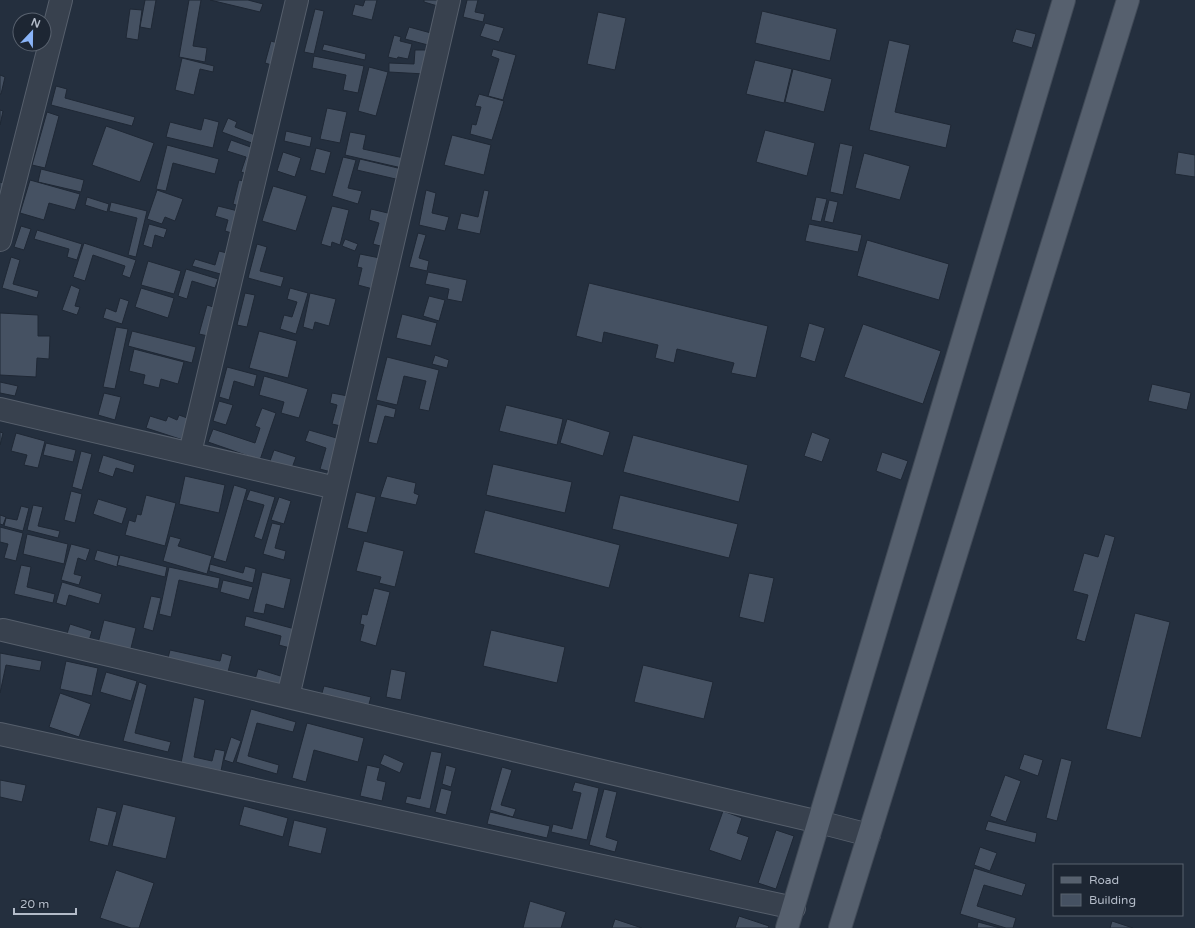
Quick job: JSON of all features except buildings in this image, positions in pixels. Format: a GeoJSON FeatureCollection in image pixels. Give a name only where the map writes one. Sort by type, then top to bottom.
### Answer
{"type":"FeatureCollection","features":[{"type":"Feature","properties":{"kind":"main road"},"geometry":{"type":"LineString","coordinates":[[791,918],[1064,0]]}},
{"type":"Feature","properties":{"kind":"main road"},"geometry":{"type":"LineString","coordinates":[[840,928],[1128,0]]}},
{"type":"Feature","properties":{"kind":"street"},"geometry":{"type":"LineString","coordinates":[[0,240],[61,0]]}},
{"type":"Feature","properties":{"kind":"street"},"geometry":{"type":"LineString","coordinates":[[190,454],[297,0]]}},
{"type":"Feature","properties":{"kind":"street"},"geometry":{"type":"LineString","coordinates":[[288,697],[449,0]]}},
{"type":"Feature","properties":{"kind":"street"},"geometry":{"type":"LineString","coordinates":[[0,409],[336,488]]}},
{"type":"Feature","properties":{"kind":"street"},"geometry":{"type":"LineString","coordinates":[[3,630],[870,835]]}},
{"type":"Feature","properties":{"kind":"street"},"geometry":{"type":"LineString","coordinates":[[0,734],[791,918]]}}]}
